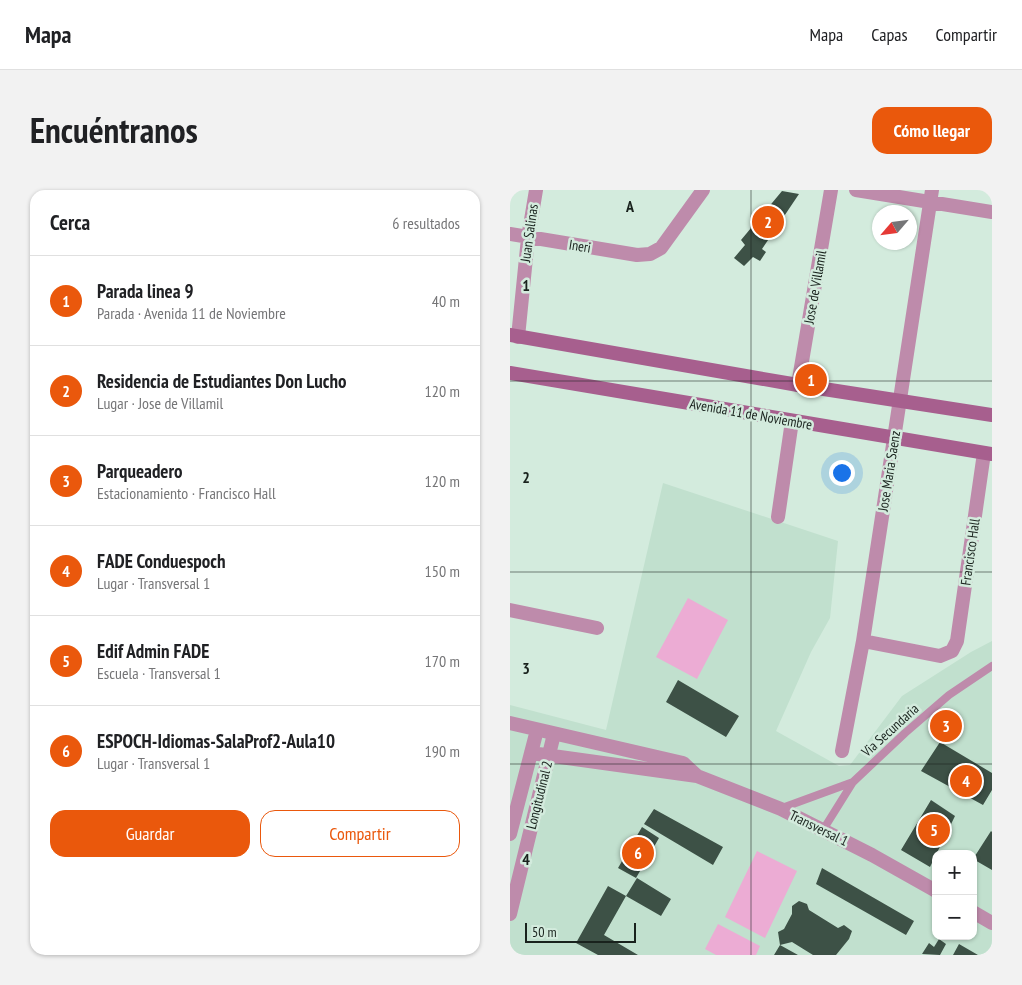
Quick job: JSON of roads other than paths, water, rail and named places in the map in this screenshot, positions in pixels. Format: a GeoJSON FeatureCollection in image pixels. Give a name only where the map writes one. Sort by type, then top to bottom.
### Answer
{"type":"FeatureCollection","features":[{"type":"Feature","properties":{"kind":"main road"},"geometry":{"type":"LineString","coordinates":[[514,336],[900,402],[992,415]]}},
{"type":"Feature","properties":{"kind":"main road","name":"Avenida 11 de Noviembre"},"geometry":{"type":"LineString","coordinates":[[510,373],[988,454]]}},
{"type":"Feature","properties":{"kind":"street","name":"Juan Salinas"},"geometry":{"type":"LineString","coordinates":[[514,336],[536,190]]}},
{"type":"Feature","properties":{"kind":"street","name":"Ineri"},"geometry":{"type":"LineString","coordinates":[[510,234],[636,254],[650,254],[661,248],[703,190]]}},
{"type":"Feature","properties":{"kind":"street","name":"Jose de Villamil"},"geometry":{"type":"LineString","coordinates":[[798,385],[832,190]]}},
{"type":"Feature","properties":{"kind":"street"},"geometry":{"type":"LineString","coordinates":[[856,190],[931,196],[992,212]]}},
{"type":"Feature","properties":{"kind":"street","name":"Jose Maria Saenz"},"geometry":{"type":"LineString","coordinates":[[842,752],[863,640],[931,196]]}},
{"type":"Feature","properties":{"kind":"street"},"geometry":{"type":"LineString","coordinates":[[778,517],[792,421]]}},
{"type":"Feature","properties":{"kind":"street","name":"Francisco Hall"},"geometry":{"type":"LineString","coordinates":[[863,640],[940,656],[952,651],[957,641],[988,454]]}},
{"type":"Feature","properties":{"kind":"street"},"geometry":{"type":"LineString","coordinates":[[510,610],[597,628]]}},
{"type":"Feature","properties":{"kind":"street","name":"Transversal 1"},"geometry":{"type":"LineString","coordinates":[[510,723],[683,763],[696,776]]}},
{"type":"Feature","properties":{"kind":"street","name":"Longitudinal 2"},"geometry":{"type":"LineString","coordinates":[[510,834],[537,730]]}},
{"type":"Feature","properties":{"kind":"street","name":"Longitudinal 2"},"geometry":{"type":"LineString","coordinates":[[510,914],[554,734]]}},
{"type":"Feature","properties":{"kind":"street","name":"Transversal 1"},"geometry":{"type":"LineString","coordinates":[[531,753],[696,776],[780,809],[872,855],[932,889]]}},
{"type":"Feature","properties":{"kind":"street"},"geometry":{"type":"LineString","coordinates":[[977,914],[992,923]]}},
{"type":"Feature","properties":{"kind":"lane","name":"Via Secundaria"},"geometry":{"type":"LineString","coordinates":[[823,830],[853,782],[949,695],[992,666]]}},
{"type":"Feature","properties":{"kind":"lane"},"geometry":{"type":"LineString","coordinates":[[780,809],[853,782]]}},
{"type":"Feature","properties":{"kind":"place","name":"Residencia de Estudiantes Don Lucho"},"geometry":{"type":"Point","coordinates":[768,222]}},
{"type":"Feature","properties":{"kind":"place","name":"Parada linea 9"},"geometry":{"type":"Point","coordinates":[811,380]}},
{"type":"Feature","properties":{"kind":"place","name":"Parqueadero"},"geometry":{"type":"Point","coordinates":[946,726]}},
{"type":"Feature","properties":{"kind":"place","name":"FADE Conduespoch"},"geometry":{"type":"Point","coordinates":[966,781]}},
{"type":"Feature","properties":{"kind":"place","name":"Edif Admin FADE"},"geometry":{"type":"Point","coordinates":[934,830]}},
{"type":"Feature","properties":{"kind":"place","name":"ESPOCH-Idiomas-SalaProf2-Aula10"},"geometry":{"type":"Point","coordinates":[638,853]}}]}
